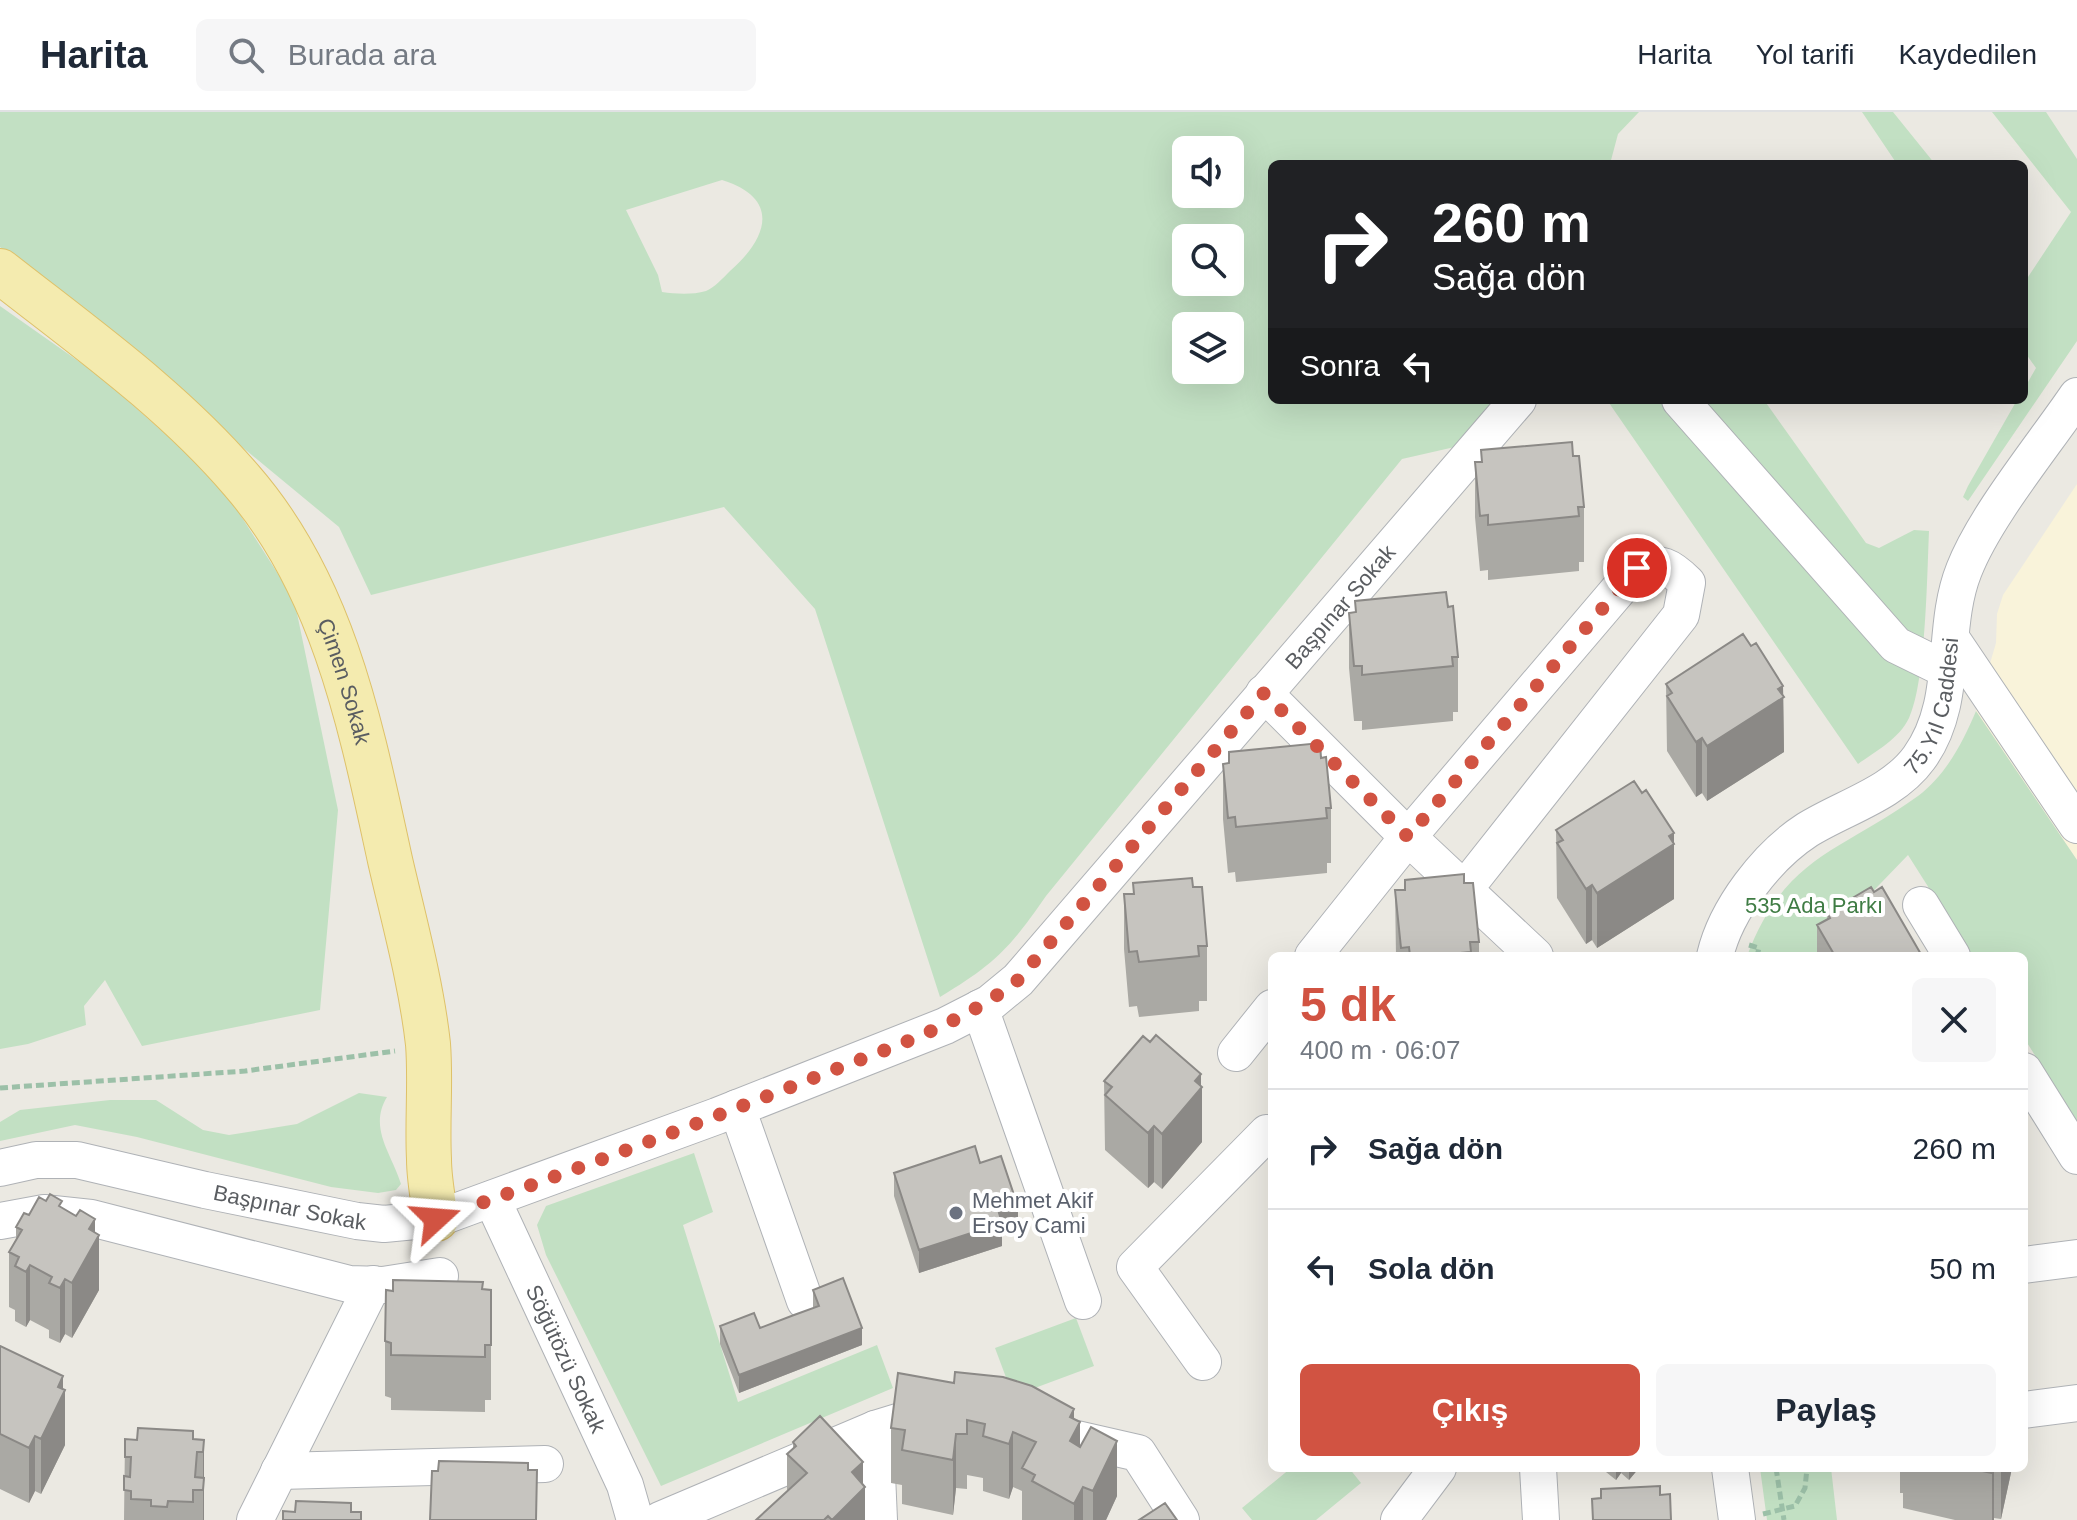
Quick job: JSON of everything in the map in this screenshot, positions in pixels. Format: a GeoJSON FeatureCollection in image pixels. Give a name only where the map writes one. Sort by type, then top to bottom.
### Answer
{"type":"FeatureCollection","features":[{"type":"Feature","properties":{"kind":"main road","name":"Çimen Sokak"},"geometry":{"type":"LineString","coordinates":[[0,271],[136,377],[244,482],[279,531],[331,629],[354,705],[420,990],[428,1046],[429,1163],[436,1219]]}},
{"type":"Feature","properties":{"kind":"street","name":"75.Yıl Caddesi"},"geometry":{"type":"LineString","coordinates":[[1716,952],[1739,902],[1776,857],[1805,832],[1883,789],[1922,754],[1942,707],[1963,571],[1978,541],[2077,396]]}},
{"type":"Feature","properties":{"kind":"street","name":"Başpınar Sokak"},"geometry":{"type":"LineString","coordinates":[[0,1168],[36,1160],[77,1160],[357,1221],[384,1224],[436,1219],[737,1108],[945,1026],[980,1008],[1018,980],[1515,404]]}},
{"type":"Feature","properties":{"kind":"street"},"geometry":{"type":"LineString","coordinates":[[1684,404],[1896,645],[1950,655],[2077,825]]}},
{"type":"Feature","properties":{"kind":"street"},"geometry":{"type":"LineString","coordinates":[[1316,952],[1408,837],[1637,568],[1653,562],[1672,568],[1687,583],[1681,615],[1463,891]]}},
{"type":"Feature","properties":{"kind":"street"},"geometry":{"type":"LineString","coordinates":[[1264,693],[1463,891],[1531,952]]}},
{"type":"Feature","properties":{"kind":"street"},"geometry":{"type":"LineString","coordinates":[[1921,905],[1950,952]]}},
{"type":"Feature","properties":{"kind":"street"},"geometry":{"type":"LineString","coordinates":[[980,1008],[1083,1301]]}},
{"type":"Feature","properties":{"kind":"street"},"geometry":{"type":"LineString","coordinates":[[1236,1053],[1268,1013]]}},
{"type":"Feature","properties":{"kind":"street"},"geometry":{"type":"LineString","coordinates":[[2028,1077],[2077,1156]]}},
{"type":"Feature","properties":{"kind":"street"},"geometry":{"type":"LineString","coordinates":[[737,1108],[805,1301]]}},
{"type":"Feature","properties":{"kind":"street"},"geometry":{"type":"LineString","coordinates":[[1203,1362],[1135,1267],[1268,1134]]}},
{"type":"Feature","properties":{"kind":"street"},"geometry":{"type":"LineString","coordinates":[[156,1234],[168,1181]]}},
{"type":"Feature","properties":{"kind":"street","name":"Söğütözü Sokak"},"geometry":{"type":"LineString","coordinates":[[492,1199],[625,1485],[643,1517]]}},
{"type":"Feature","properties":{"kind":"street"},"geometry":{"type":"LineString","coordinates":[[0,1221],[44,1213],[91,1218],[349,1284],[440,1276]]}},
{"type":"Feature","properties":{"kind":"street"},"geometry":{"type":"LineString","coordinates":[[2028,1264],[2077,1258]]}},
{"type":"Feature","properties":{"kind":"street"},"geometry":{"type":"LineString","coordinates":[[255,1520],[373,1284]]}},
{"type":"Feature","properties":{"kind":"street"},"geometry":{"type":"LineString","coordinates":[[2028,1409],[2077,1403]]}},
{"type":"Feature","properties":{"kind":"street"},"geometry":{"type":"LineString","coordinates":[[643,1517],[886,1415],[944,1408],[1138,1453],[1181,1520]]}},
{"type":"Feature","properties":{"kind":"street"},"geometry":{"type":"LineString","coordinates":[[879,1520],[886,1415]]}},
{"type":"Feature","properties":{"kind":"street"},"geometry":{"type":"LineString","coordinates":[[279,1471],[545,1464]]}},
{"type":"Feature","properties":{"kind":"street"},"geometry":{"type":"LineString","coordinates":[[1399,1520],[1435,1472]]}},
{"type":"Feature","properties":{"kind":"street"},"geometry":{"type":"LineString","coordinates":[[1538,1472],[1541,1520]]}},
{"type":"Feature","properties":{"kind":"street"},"geometry":{"type":"LineString","coordinates":[[1731,1472],[1737,1518]]}},
{"type":"Feature","properties":{"kind":"path"},"geometry":{"type":"LineString","coordinates":[[0,1088],[245,1071],[428,1046]]}},
{"type":"Feature","properties":{"kind":"path"},"geometry":{"type":"LineString","coordinates":[[1777,1472],[1784,1520]]}},
{"type":"Feature","properties":{"kind":"path"},"geometry":{"type":"LineString","coordinates":[[1737,1518],[1783,1512],[1802,1499],[1806,1472]]}},
{"type":"Feature","properties":{"kind":"shaded area"},"geometry":{"type":"Polygon","coordinates":[[[2077,484],[2077,860],[1976,711],[1996,643],[1997,614],[2003,595],[2077,484]]]}},
{"type":"Feature","properties":{"kind":"green space"},"geometry":{"type":"Polygon","coordinates":[[[0,112],[1639,112],[1618,134],[1611,160],[1268,160],[1268,404],[1496,404],[1459,446],[1402,459],[1011,942],[975,975],[940,997],[815,609],[724,507],[371,595],[339,527],[0,247],[0,112]],[[722,180],[626,210],[658,275],[662,292],[690,294],[709,290],[753,245],[760,232],[760,208],[753,197],[722,180]]]}},
{"type":"Feature","properties":{"kind":"green space"},"geometry":{"type":"Polygon","coordinates":[[[1862,112],[1893,112],[1932,160],[1894,160],[1862,112]]]}},
{"type":"Feature","properties":{"kind":"green space"},"geometry":{"type":"Polygon","coordinates":[[[1992,112],[2046,112],[2077,159],[2077,341],[1968,501],[1963,497],[1968,486],[2015,404],[2028,404],[2028,382],[2036,368],[2028,357],[2028,277],[2071,212],[1992,112]]]}},
{"type":"Feature","properties":{"kind":"green space"},"geometry":{"type":"Polygon","coordinates":[[[0,306],[101,377],[189,455],[227,494],[294,599],[338,810],[320,1010],[142,1046],[105,980],[84,1006],[86,1025],[28,1044],[0,1049],[0,306]]]}},
{"type":"Feature","properties":{"kind":"green space"},"geometry":{"type":"Polygon","coordinates":[[[1610,404],[1767,404],[1866,543],[1879,548],[1914,530],[1929,531],[1925,628],[1915,701],[1909,718],[1899,732],[1858,764],[1610,404]]]}},
{"type":"Feature","properties":{"kind":"green space","name":"535 Ada Parkı"},"geometry":{"type":"Polygon","coordinates":[[[1976,711],[2077,860],[2077,1122],[2028,1044],[2028,952],[1969,952],[1908,855],[1852,913],[1828,952],[1749,952],[1762,922],[1779,896],[1798,876],[1818,859],[1928,788],[1953,757],[1976,711]]]}},
{"type":"Feature","properties":{"kind":"green space"},"geometry":{"type":"Polygon","coordinates":[[[359,1093],[387,1097],[380,1119],[381,1130],[401,1184],[396,1190],[378,1193],[331,1187],[137,1137],[75,1125],[0,1141],[0,1122],[20,1110],[110,1100],[156,1100],[203,1130],[229,1135],[297,1124],[359,1093]]]}},
{"type":"Feature","properties":{"kind":"green space"},"geometry":{"type":"Polygon","coordinates":[[[694,1153],[713,1212],[683,1225],[738,1402],[877,1345],[893,1388],[661,1486],[546,1255],[537,1225],[546,1206],[694,1153]]]}},
{"type":"Feature","properties":{"kind":"green space"},"geometry":{"type":"Polygon","coordinates":[[[1076,1318],[1094,1366],[1013,1396],[995,1348],[1076,1318]]]}},
{"type":"Feature","properties":{"kind":"green space"},"geometry":{"type":"Polygon","coordinates":[[[1286,1472],[1352,1472],[1361,1483],[1316,1520],[1252,1520],[1242,1508],[1286,1472]]]}},
{"type":"Feature","properties":{"kind":"green space"},"geometry":{"type":"Polygon","coordinates":[[[1761,1472],[1831,1472],[1837,1520],[1767,1520],[1761,1472]]]}},
{"type":"Feature","properties":{"kind":"building"},"geometry":{"type":"Polygon","coordinates":[[[1572,442],[1573,456],[1579,456],[1584,507],[1578,507],[1579,516],[1488,525],[1488,515],[1480,516],[1475,462],[1482,462],[1481,450],[1572,442]]]}},
{"type":"Feature","properties":{"kind":"building"},"geometry":{"type":"Polygon","coordinates":[[[1446,592],[1448,607],[1453,606],[1458,657],[1452,657],[1453,666],[1362,675],[1362,666],[1354,666],[1349,613],[1356,612],[1355,601],[1446,592]]]}},
{"type":"Feature","properties":{"kind":"building"},"geometry":{"type":"Polygon","coordinates":[[[1743,634],[1751,646],[1756,643],[1783,686],[1778,689],[1784,697],[1707,746],[1702,738],[1696,742],[1667,696],[1672,693],[1666,684],[1743,634]]]}},
{"type":"Feature","properties":{"kind":"building"},"geometry":{"type":"Polygon","coordinates":[[[1320,743],[1321,758],[1326,757],[1331,808],[1326,808],[1327,818],[1236,827],[1235,817],[1228,818],[1223,764],[1229,763],[1229,752],[1320,743]]]}},
{"type":"Feature","properties":{"kind":"building"},"geometry":{"type":"Polygon","coordinates":[[[1634,781],[1642,793],[1646,790],[1674,833],[1669,836],[1674,844],[1597,893],[1592,885],[1586,889],[1557,843],[1563,840],[1556,830],[1634,781]]]}},
{"type":"Feature","properties":{"kind":"building"},"geometry":{"type":"Polygon","coordinates":[[[1464,874],[1464,883],[1473,883],[1479,942],[1470,942],[1471,952],[1410,952],[1409,947],[1401,948],[1395,890],[1405,890],[1405,880],[1464,874]]]}},
{"type":"Feature","properties":{"kind":"building"},"geometry":{"type":"Polygon","coordinates":[[[1192,878],[1193,887],[1202,887],[1207,946],[1198,946],[1199,956],[1139,962],[1137,951],[1129,952],[1124,894],[1134,894],[1133,883],[1192,878]]]}},
{"type":"Feature","properties":{"kind":"building"},"geometry":{"type":"Polygon","coordinates":[[[1871,887],[1874,892],[1882,887],[1920,952],[1833,952],[1817,925],[1830,918],[1827,913],[1871,887]]]}},
{"type":"Feature","properties":{"kind":"building"},"geometry":{"type":"Polygon","coordinates":[[[1156,1035],[1201,1074],[1195,1081],[1202,1087],[1162,1134],[1154,1126],[1148,1133],[1105,1095],[1112,1087],[1104,1081],[1143,1036],[1150,1042],[1156,1035]]]}},
{"type":"Feature","properties":{"kind":"building","name":"Mehmet Akif Ersoy Cami"},"geometry":{"type":"Polygon","coordinates":[[[975,1146],[980,1163],[1001,1156],[1018,1207],[999,1213],[1002,1223],[919,1250],[894,1173],[975,1146]]]}},
{"type":"Feature","properties":{"kind":"building"},"geometry":{"type":"Polygon","coordinates":[[[50,1194],[62,1201],[59,1206],[76,1216],[80,1210],[95,1219],[89,1229],[99,1235],[72,1283],[65,1279],[60,1288],[49,1283],[52,1277],[30,1265],[26,1272],[15,1266],[19,1257],[9,1252],[22,1230],[16,1227],[24,1213],[29,1215],[39,1197],[46,1201],[50,1194]]]}},
{"type":"Feature","properties":{"kind":"building"},"geometry":{"type":"Polygon","coordinates":[[[843,1278],[862,1328],[739,1375],[720,1326],[754,1313],[760,1328],[819,1306],[813,1290],[843,1278]]]}},
{"type":"Feature","properties":{"kind":"building"},"geometry":{"type":"Polygon","coordinates":[[[393,1280],[483,1282],[482,1289],[491,1290],[491,1345],[485,1345],[485,1357],[391,1355],[391,1343],[385,1341],[386,1290],[393,1291],[393,1280]]]}},
{"type":"Feature","properties":{"kind":"building"},"geometry":{"type":"Polygon","coordinates":[[[0,1346],[63,1376],[58,1387],[65,1390],[41,1439],[35,1436],[29,1448],[0,1434],[0,1346]]]}},
{"type":"Feature","properties":{"kind":"building"},"geometry":{"type":"Polygon","coordinates":[[[955,1372],[1003,1377],[1032,1386],[1074,1409],[1070,1417],[1080,1422],[1070,1441],[1080,1447],[1091,1427],[1117,1441],[1093,1491],[1083,1487],[1074,1504],[1032,1481],[1035,1475],[1022,1468],[1036,1442],[1013,1432],[1009,1444],[983,1436],[985,1424],[967,1420],[967,1434],[956,1434],[953,1460],[902,1450],[905,1430],[891,1428],[898,1373],[954,1383],[955,1372]]]}},
{"type":"Feature","properties":{"kind":"building"},"geometry":{"type":"Polygon","coordinates":[[[820,1416],[863,1462],[852,1472],[865,1487],[832,1520],[828,1516],[824,1520],[756,1520],[807,1473],[787,1454],[796,1446],[793,1442],[820,1416]]]}},
{"type":"Feature","properties":{"kind":"building"},"geometry":{"type":"Polygon","coordinates":[[[138,1428],[193,1431],[193,1439],[204,1440],[203,1452],[197,1452],[195,1477],[204,1478],[203,1490],[193,1490],[193,1502],[168,1501],[167,1507],[151,1506],[151,1500],[131,1499],[131,1491],[124,1490],[124,1476],[130,1477],[131,1457],[125,1457],[125,1439],[137,1440],[138,1428]]]}},
{"type":"Feature","properties":{"kind":"building"},"geometry":{"type":"Polygon","coordinates":[[[439,1461],[528,1463],[528,1470],[537,1470],[536,1520],[430,1520],[432,1471],[438,1471],[439,1461]]]}},
{"type":"Feature","properties":{"kind":"building"},"geometry":{"type":"Polygon","coordinates":[[[1660,1486],[1660,1495],[1670,1494],[1671,1520],[1593,1520],[1592,1499],[1601,1498],[1601,1489],[1660,1486]]]}},
{"type":"Feature","properties":{"kind":"building"},"geometry":{"type":"Polygon","coordinates":[[[296,1501],[351,1503],[351,1512],[361,1512],[361,1520],[283,1520],[283,1511],[295,1512],[296,1501]]]}},
{"type":"Feature","properties":{"kind":"building"},"geometry":{"type":"Polygon","coordinates":[[[1165,1503],[1177,1520],[1139,1520],[1165,1503]]]}},
{"type":"Feature","properties":{"kind":"place","name":"Mehmet Akif Ersoy Cami"},"geometry":{"type":"Point","coordinates":[956,1213]}},
{"type":"Feature","properties":{"kind":"route"},"geometry":{"type":"LineString","coordinates":[[436,1219],[717,1116],[945,1026],[990,1003],[1018,980],[1264,693],[1408,837],[1637,568]]}}]}
